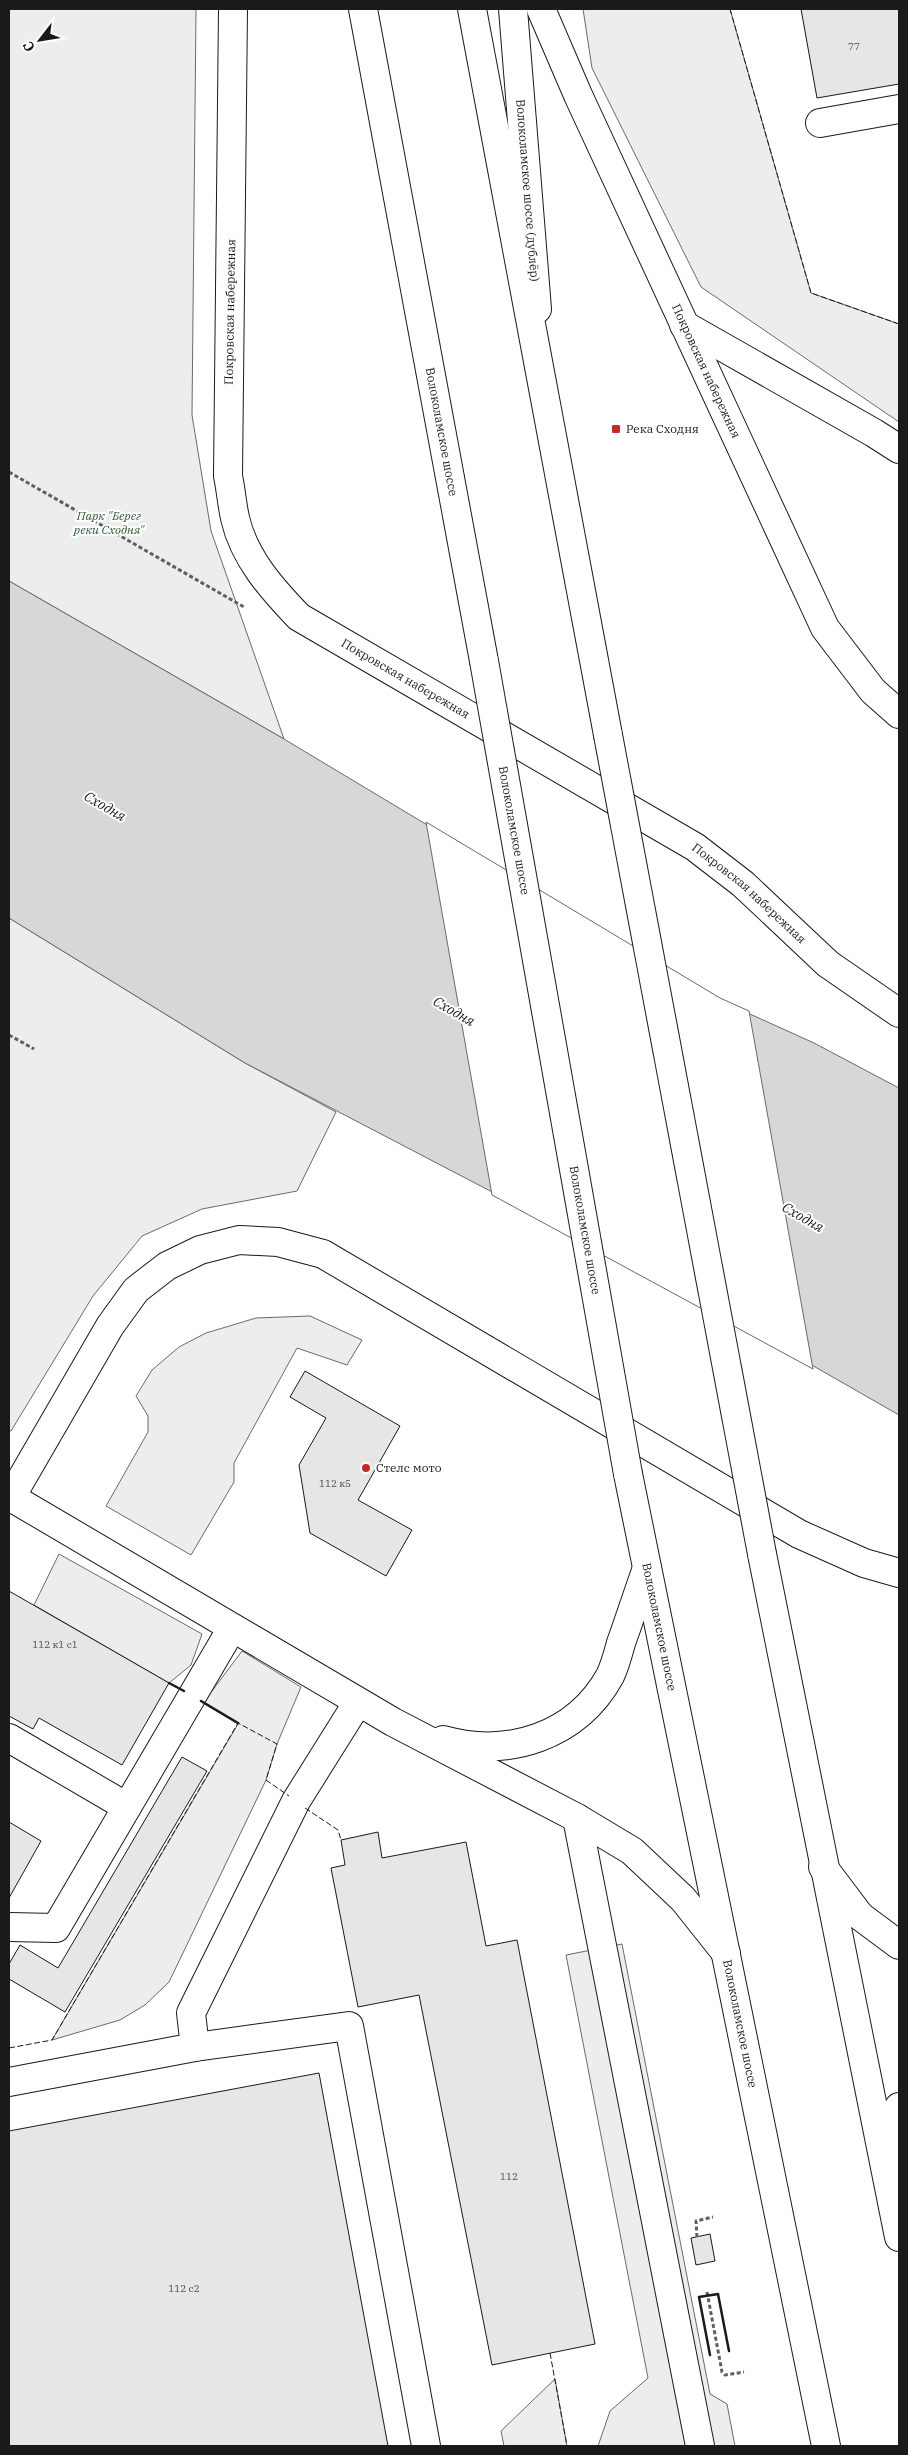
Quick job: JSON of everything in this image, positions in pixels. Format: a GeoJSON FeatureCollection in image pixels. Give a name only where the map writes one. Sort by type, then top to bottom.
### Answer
{"type":"FeatureCollection","features":[{"type":"Feature","properties":{"kind":"street","name":"Покровская набережная"},"geometry":{"type":"LineString","coordinates":[[233,9],[228,476],[235,520],[254,563],[272,589],[300,617],[332,638],[695,847],[743,884],[828,964],[899,1013]]}},
{"type":"Feature","properties":{"kind":"street","name":"Волоколамское шоссе"},"geometry":{"type":"LineString","coordinates":[[362,9],[484,661],[628,1474],[826,2446]]}},
{"type":"Feature","properties":{"kind":"street"},"geometry":{"type":"LineString","coordinates":[[472,9],[762,1554],[823,1867],[899,2238]]}},
{"type":"Feature","properties":{"kind":"street","name":"Волоколамское шоссе (дублёр)"},"geometry":{"type":"LineString","coordinates":[[513,9],[535,265],[540,373]]}},
{"type":"Feature","properties":{"kind":"street","name":"Покровская набережная"},"geometry":{"type":"LineString","coordinates":[[541,9],[578,95],[824,628],[873,692],[899,714]]}},
{"type":"Feature","properties":{"kind":"street"},"geometry":{"type":"LineString","coordinates":[[820,123],[899,109]]}},
{"type":"Feature","properties":{"kind":"street"},"geometry":{"type":"LineString","coordinates":[[684,325],[899,449]]}},
{"type":"Feature","properties":{"kind":"street"},"geometry":{"type":"LineString","coordinates":[[726,1953],[683,1899],[632,1851],[578,1818],[358,1702],[10,1497],[110,1326],[136,1290],[167,1266],[200,1250],[239,1240],[278,1242],[323,1254],[799,1534],[864,1563],[899,1573]]}},
{"type":"Feature","properties":{"kind":"street"},"geometry":{"type":"LineString","coordinates":[[406,1729],[467,1747],[475,1747],[499,1746],[536,1740],[561,1728],[584,1710],[610,1675],[647,1568]]}},
{"type":"Feature","properties":{"kind":"street"},"geometry":{"type":"LineString","coordinates":[[9,1927],[56,1928],[232,1628]]}},
{"type":"Feature","properties":{"kind":"street"},"geometry":{"type":"LineString","coordinates":[[196,2047],[191,2013],[296,1801],[358,1702]]}},
{"type":"Feature","properties":{"kind":"street"},"geometry":{"type":"LineString","coordinates":[[9,1738],[127,1807]]}},
{"type":"Feature","properties":{"kind":"street"},"geometry":{"type":"LineString","coordinates":[[578,1818],[700,2446]]}},
{"type":"Feature","properties":{"kind":"street"},"geometry":{"type":"LineString","coordinates":[[823,1867],[860,1916],[899,1945]]}},
{"type":"Feature","properties":{"kind":"street"},"geometry":{"type":"LineString","coordinates":[[9,2082],[196,2047],[349,2026],[426,2446]]}},
{"type":"Feature","properties":{"kind":"street"},"geometry":{"type":"LineString","coordinates":[[892,2199],[893,2123],[899,2107]]}},
{"type":"Feature","properties":{"kind":"path"},"geometry":{"type":"LineString","coordinates":[[9,472],[239,604]]}},
{"type":"Feature","properties":{"kind":"path"},"geometry":{"type":"LineString","coordinates":[[9,1035],[34,1049]]}},
{"type":"Feature","properties":{"kind":"path"},"geometry":{"type":"LineString","coordinates":[[697,2237],[696,2221],[713,2218]]}},
{"type":"Feature","properties":{"kind":"path"},"geometry":{"type":"LineString","coordinates":[[708,2292],[722,2372],[725,2375],[744,2372]]}},
{"type":"Feature","properties":{"kind":"shaded area","name":"Парк \"Берег реки Сходня\""},"geometry":{"type":"Polygon","coordinates":[[[9,9],[196,9],[192,415],[211,531],[284,739],[9,581],[9,9]]]}},
{"type":"Feature","properties":{"kind":"shaded area"},"geometry":{"type":"Polygon","coordinates":[[[583,9],[730,9],[811,293],[899,324],[899,422],[701,287],[592,68],[583,9]]]}},
{"type":"Feature","properties":{"kind":"shaded area"},"geometry":{"type":"Polygon","coordinates":[[[9,918],[245,1063],[336,1112],[297,1191],[202,1209],[142,1236],[93,1296],[11,1431],[9,1430],[9,918]]]}},
{"type":"Feature","properties":{"kind":"shaded area"},"geometry":{"type":"Polygon","coordinates":[[[310,1316],[362,1340],[347,1365],[297,1348],[234,1463],[234,1482],[191,1555],[106,1506],[148,1432],[148,1416],[136,1396],[152,1370],[179,1347],[206,1333],[256,1318],[310,1316]]]}},
{"type":"Feature","properties":{"kind":"shaded area"},"geometry":{"type":"Polygon","coordinates":[[[59,1554],[202,1634],[191,1665],[169,1683],[34,1605],[59,1554]]]}},
{"type":"Feature","properties":{"kind":"shaded area"},"geometry":{"type":"Polygon","coordinates":[[[242,1651],[301,1687],[277,1744],[266,1780],[169,1982],[145,2005],[120,2020],[52,2040],[238,1724],[203,1703],[242,1651]]]}},
{"type":"Feature","properties":{"kind":"shaded area"},"geometry":{"type":"Polygon","coordinates":[[[622,1944],[710,2394],[727,2404],[735,2446],[598,2446],[610,2411],[648,2378],[566,1955],[622,1944]]]}},
{"type":"Feature","properties":{"kind":"shaded area"},"geometry":{"type":"Polygon","coordinates":[[[555,2379],[567,2446],[504,2446],[501,2431],[555,2379]]]}},
{"type":"Feature","properties":{"kind":"water","name":"Сходня"},"geometry":{"type":"Polygon","coordinates":[[[9,581],[284,739],[719,1000],[814,1043],[899,1088],[899,1415],[768,1340],[496,1194],[245,1063],[9,918],[9,581]]]}},
{"type":"Feature","properties":{"kind":"pier"},"geometry":{"type":"Polygon","coordinates":[[[426,822],[720,998],[749,1011],[813,1369],[492,1195],[426,822]]]}},
{"type":"Feature","properties":{"kind":"building"},"geometry":{"type":"Polygon","coordinates":[[[801,9],[899,9],[899,84],[817,98],[801,9]]]}},
{"type":"Feature","properties":{"kind":"building"},"geometry":{"type":"Polygon","coordinates":[[[305,1371],[400,1426],[358,1500],[412,1530],[386,1576],[310,1533],[299,1465],[326,1418],[290,1397],[305,1371]]]}},
{"type":"Feature","properties":{"kind":"building"},"geometry":{"type":"Polygon","coordinates":[[[9,1591],[169,1683],[122,1765],[39,1718],[33,1729],[9,1716],[9,1591]]]}},
{"type":"Feature","properties":{"kind":"building"},"geometry":{"type":"Polygon","coordinates":[[[182,1757],[207,1771],[65,2012],[9,1979],[9,1964],[20,1945],[58,1968],[182,1757]]]}},
{"type":"Feature","properties":{"kind":"building"},"geometry":{"type":"Polygon","coordinates":[[[9,1822],[41,1841],[9,1898],[9,1822]]]}},
{"type":"Feature","properties":{"kind":"building"},"geometry":{"type":"Polygon","coordinates":[[[378,1832],[382,1858],[466,1842],[486,1946],[517,1940],[595,2344],[492,2365],[419,1995],[358,2007],[331,1868],[345,1865],[341,1840],[378,1832]]]}},
{"type":"Feature","properties":{"kind":"building"},"geometry":{"type":"Polygon","coordinates":[[[319,2073],[388,2446],[9,2446],[9,2131],[319,2073]]]}},
{"type":"Feature","properties":{"kind":"building"},"geometry":{"type":"Polygon","coordinates":[[[710,2234],[715,2261],[696,2265],[691,2238],[710,2234]]]}},
{"type":"Feature","properties":{"kind":"fence"},"geometry":{"type":"LineString","coordinates":[[730,9],[811,293],[899,324]]}},
{"type":"Feature","properties":{"kind":"fence"},"geometry":{"type":"LineString","coordinates":[[9,2048],[52,2040],[238,1723],[277,1744],[266,1780],[289,1796]]}},
{"type":"Feature","properties":{"kind":"fence"},"geometry":{"type":"LineString","coordinates":[[305,1808],[338,1830],[341,1840]]}},
{"type":"Feature","properties":{"kind":"fence"},"geometry":{"type":"LineString","coordinates":[[550,2353],[567,2446]]}},
{"type":"Feature","properties":{"kind":"wall"},"geometry":{"type":"LineString","coordinates":[[169,1683],[184,1691]]}},
{"type":"Feature","properties":{"kind":"wall"},"geometry":{"type":"LineString","coordinates":[[201,1701],[238,1723]]}},
{"type":"Feature","properties":{"kind":"wall"},"geometry":{"type":"LineString","coordinates":[[710,2355],[699,2297],[718,2294],[729,2351]]}},
{"type":"Feature","properties":{"kind":"place","name":"Река Сходня"},"geometry":{"type":"Point","coordinates":[616,429]}},
{"type":"Feature","properties":{"kind":"place","name":"Стелс мото"},"geometry":{"type":"Point","coordinates":[366,1468]}}]}
